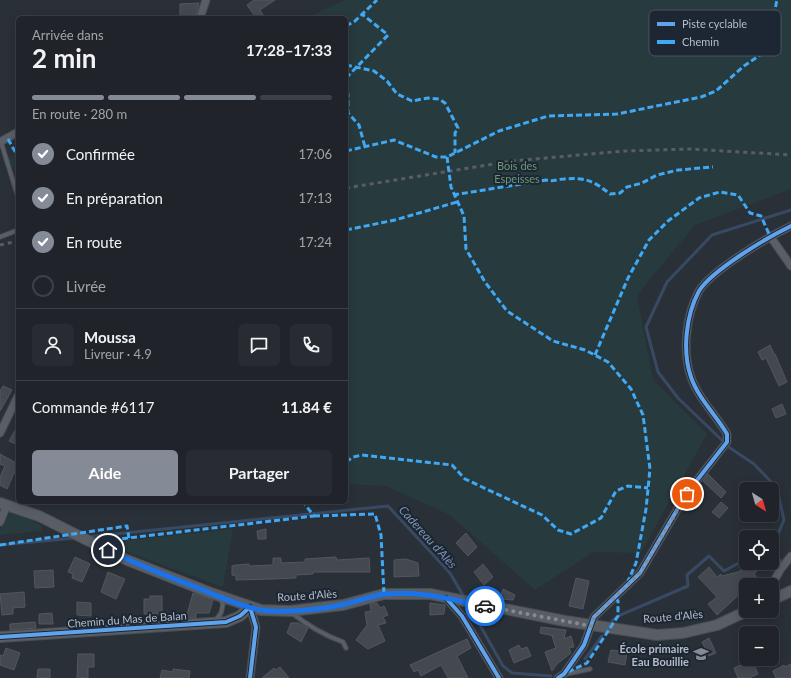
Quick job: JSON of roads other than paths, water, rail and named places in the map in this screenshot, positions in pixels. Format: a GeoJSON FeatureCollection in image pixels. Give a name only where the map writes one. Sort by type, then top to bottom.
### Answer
{"type":"FeatureCollection","features":[{"type":"Feature","properties":{"kind":"main road","name":"Route d'Alès"},"geometry":{"type":"LineString","coordinates":[[3,504],[39,516],[127,560],[218,596],[261,610],[290,611],[343,605],[384,594],[430,594],[479,605],[596,627],[627,631],[717,625],[739,615]]}},
{"type":"Feature","properties":{"kind":"main road"},"geometry":{"type":"LineString","coordinates":[[779,597],[791,591]]}},
{"type":"Feature","properties":{"kind":"main road","name":"Chemin du Mas de Balan"},"geometry":{"type":"LineString","coordinates":[[0,637],[226,622],[240,616],[250,607]]}},
{"type":"Feature","properties":{"kind":"street"},"geometry":{"type":"LineString","coordinates":[[201,16],[206,0]]}},
{"type":"Feature","properties":{"kind":"street"},"geometry":{"type":"LineString","coordinates":[[1,142],[16,133]]}},
{"type":"Feature","properties":{"kind":"street"},"geometry":{"type":"LineString","coordinates":[[561,676],[596,627],[594,617],[640,573],[687,494],[727,442],[727,434],[691,378],[687,357],[687,335],[694,304],[700,291],[708,280],[770,236],[791,226]]}},
{"type":"Feature","properties":{"kind":"street"},"geometry":{"type":"LineString","coordinates":[[770,236],[781,254],[791,266]]}},
{"type":"Feature","properties":{"kind":"street"},"geometry":{"type":"LineString","coordinates":[[0,433],[16,400]]}},
{"type":"Feature","properties":{"kind":"street"},"geometry":{"type":"LineString","coordinates":[[0,522],[3,504]]}},
{"type":"Feature","properties":{"kind":"street"},"geometry":{"type":"LineString","coordinates":[[776,578],[791,556]]}},
{"type":"Feature","properties":{"kind":"street"},"geometry":{"type":"LineString","coordinates":[[446,598],[462,616],[499,678]]}},
{"type":"Feature","properties":{"kind":"street"},"geometry":{"type":"LineString","coordinates":[[250,607],[256,627],[250,678]]}},
{"type":"Feature","properties":{"kind":"lane"},"geometry":{"type":"LineString","coordinates":[[1,142],[16,191]]}},
{"type":"Feature","properties":{"kind":"lane"},"geometry":{"type":"LineString","coordinates":[[0,237],[16,231]]}},
{"type":"Feature","properties":{"kind":"lane"},"geometry":{"type":"LineString","coordinates":[[213,623],[221,613],[223,604],[218,596]]}},
{"type":"Feature","properties":{"kind":"lane"},"geometry":{"type":"LineString","coordinates":[[290,611],[302,622],[323,634],[344,642],[346,648]]}},
{"type":"Feature","properties":{"kind":"lane"},"geometry":{"type":"LineString","coordinates":[[561,676],[590,669]]}},
{"type":"Feature","properties":{"kind":"waterway","name":"Cadereau d'Alès"},"geometry":{"type":"LineString","coordinates":[[779,532],[784,520],[777,488],[754,464],[730,448],[678,398],[658,372],[646,327],[667,282],[712,235],[791,210]]}},
{"type":"Feature","properties":{"kind":"waterway","name":"Cadereau d'Alès"},"geometry":{"type":"LineString","coordinates":[[86,537],[388,506],[450,573],[464,597]]}},
{"type":"Feature","properties":{"kind":"waterway","name":"Cadereau d'Alès"},"geometry":{"type":"LineString","coordinates":[[0,545],[75,538]]}},
{"type":"Feature","properties":{"kind":"waterway","name":"Cadereau d'Alès"},"geometry":{"type":"LineString","coordinates":[[612,621],[618,616],[688,586],[687,575],[709,556],[724,571],[739,563]]}},
{"type":"Feature","properties":{"kind":"waterway","name":"Cadereau d'Alès"},"geometry":{"type":"LineString","coordinates":[[468,604],[503,666],[512,673],[551,676]]}},
{"type":"Feature","properties":{"kind":"waterway","name":"Cadereau d'Alès"},"geometry":{"type":"LineString","coordinates":[[585,659],[602,636]]}},
{"type":"Feature","properties":{"kind":"railway"},"geometry":{"type":"LineString","coordinates":[[348,188],[512,161],[624,151],[690,149],[791,155]]}},
{"type":"Feature","properties":{"kind":"railway"},"geometry":{"type":"LineString","coordinates":[[0,245],[16,241]]}},
{"type":"Feature","properties":{"kind":"place","name":"École primaire Eau Bouillie"},"geometry":{"type":"Point","coordinates":[701,654]}},
{"type":"Feature","properties":{"kind":"park label","name":"Bois des Espeisses"},"geometry":{"type":"Point","coordinates":[517,171]}}]}
